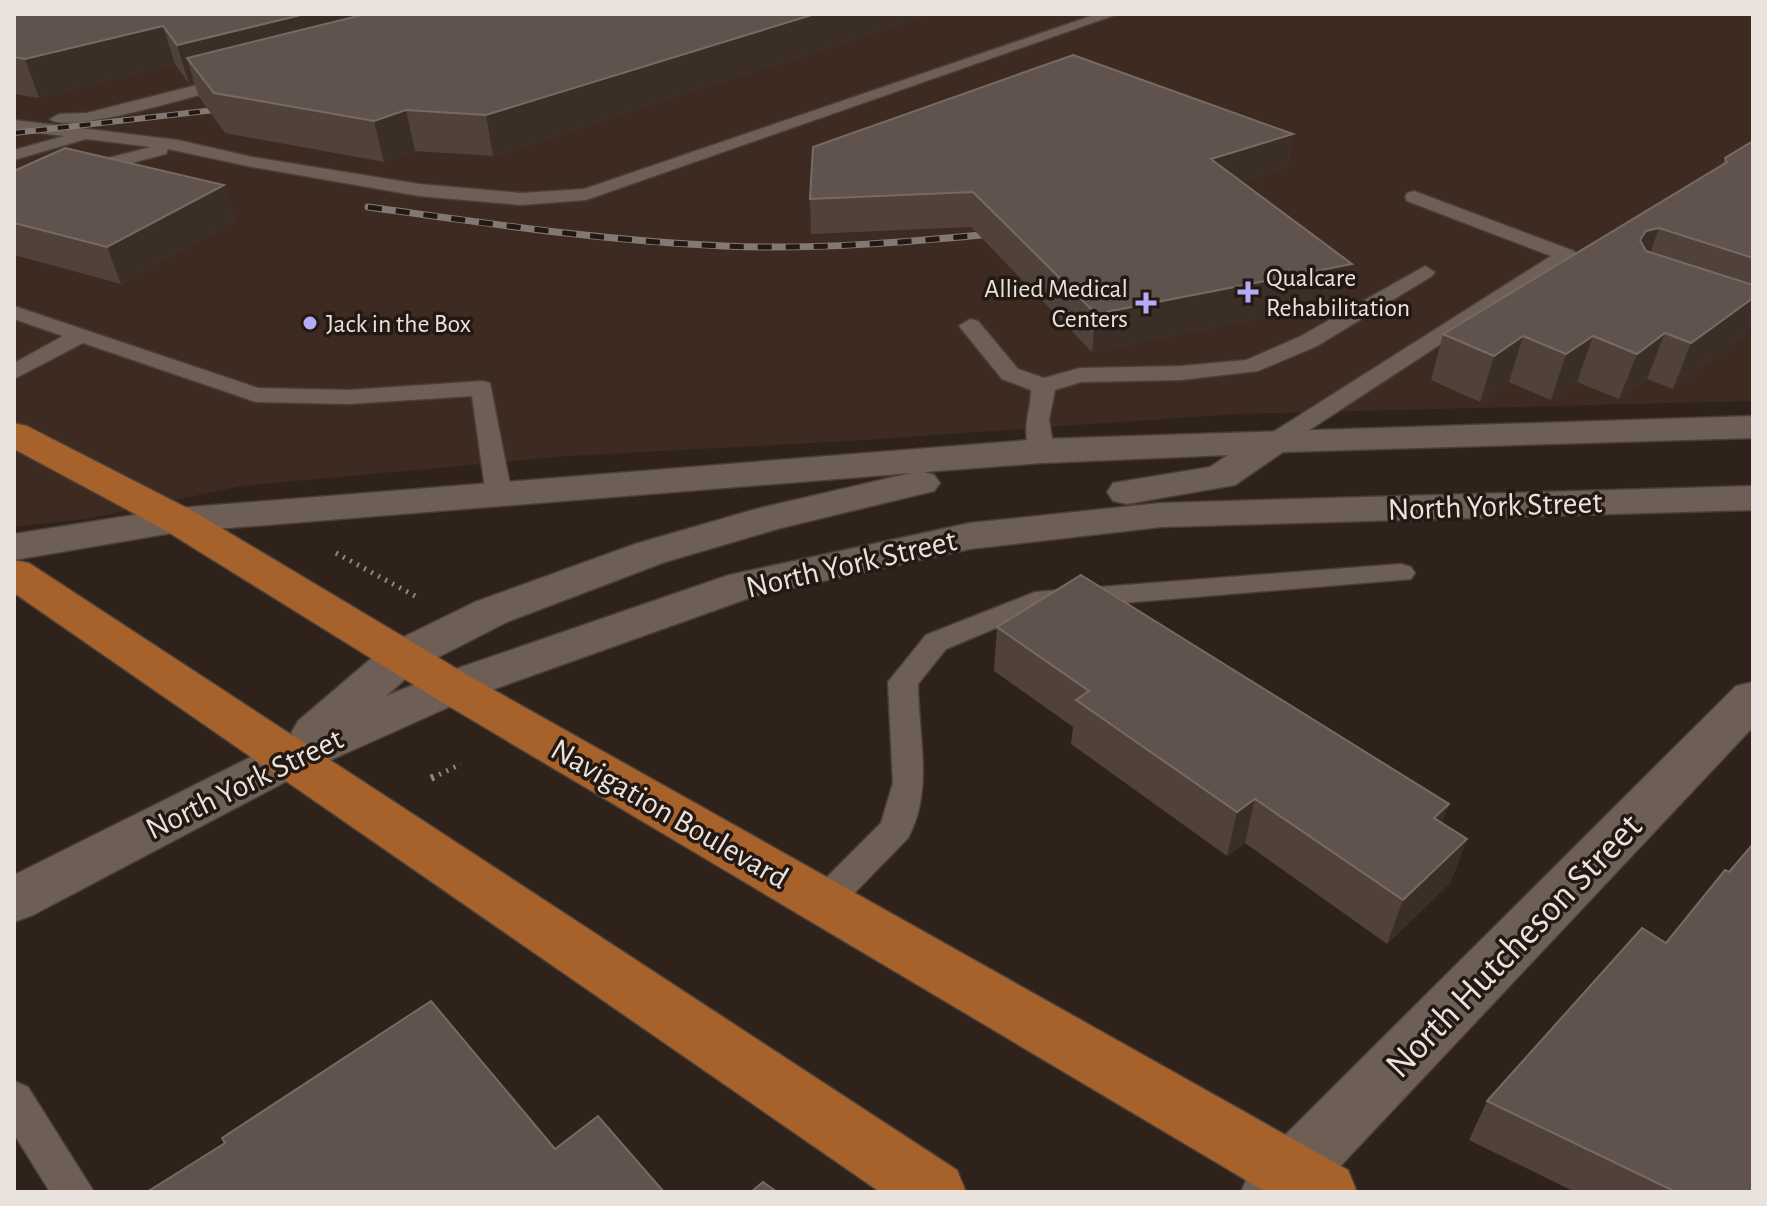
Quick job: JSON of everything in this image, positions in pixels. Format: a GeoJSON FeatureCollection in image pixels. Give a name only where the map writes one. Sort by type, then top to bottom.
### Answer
{"type":"FeatureCollection","features":[{"type":"Feature","properties":{"kind":"main road"},"geometry":{"type":"LineString","coordinates":[[14,547],[178,520],[1042,451],[1753,427]]}},
{"type":"Feature","properties":{"kind":"main road","name":"Navigation Boulevard"},"geometry":{"type":"LineString","coordinates":[[14,434],[178,520],[452,687],[824,902],[1297,1186]]}},
{"type":"Feature","properties":{"kind":"main road"},"geometry":{"type":"LineString","coordinates":[[877,556],[1038,504],[1163,488],[1221,477],[1276,441]]}},
{"type":"Feature","properties":{"kind":"main road"},"geometry":{"type":"LineString","coordinates":[[286,759],[403,656],[491,612],[650,553],[770,518],[1042,451]]}},
{"type":"Feature","properties":{"kind":"main road"},"geometry":{"type":"LineString","coordinates":[[1512,504],[1718,477],[1753,476]]}},
{"type":"Feature","properties":{"kind":"main road","name":"North York Street"},"geometry":{"type":"LineString","coordinates":[[14,900],[286,759],[452,687],[744,585],[970,536],[1161,515],[1753,498]]}},
{"type":"Feature","properties":{"kind":"main road"},"geometry":{"type":"LineString","coordinates":[[14,573],[286,759],[934,1192]]}},
{"type":"Feature","properties":{"kind":"main road","name":"North Hutcheson Street"},"geometry":{"type":"LineString","coordinates":[[1297,1186],[1753,698]]}},
{"type":"Feature","properties":{"kind":"lane"},"geometry":{"type":"LineString","coordinates":[[14,123],[178,145],[252,162],[419,190],[521,199],[586,194],[1111,14]]}},
{"type":"Feature","properties":{"kind":"lane"},"geometry":{"type":"LineString","coordinates":[[14,123],[87,118],[245,77]]}},
{"type":"Feature","properties":{"kind":"lane"},"geometry":{"type":"LineString","coordinates":[[14,155],[91,134]]}},
{"type":"Feature","properties":{"kind":"lane"},"geometry":{"type":"LineString","coordinates":[[14,188],[178,145]]}},
{"type":"Feature","properties":{"kind":"lane"},"geometry":{"type":"LineString","coordinates":[[1276,441],[1567,255],[1414,197]]}},
{"type":"Feature","properties":{"kind":"lane"},"geometry":{"type":"LineString","coordinates":[[970,326],[1010,374],[1043,386],[1080,375],[1181,373],[1250,366],[1309,341],[1425,272]]}},
{"type":"Feature","properties":{"kind":"lane"},"geometry":{"type":"LineString","coordinates":[[14,312],[256,395],[349,397],[482,388],[499,495]]}},
{"type":"Feature","properties":{"kind":"lane"},"geometry":{"type":"LineString","coordinates":[[14,372],[84,334]]}},
{"type":"Feature","properties":{"kind":"lane"},"geometry":{"type":"LineString","coordinates":[[1042,451],[1037,420],[1043,400],[1043,386]]}},
{"type":"Feature","properties":{"kind":"lane"},"geometry":{"type":"LineString","coordinates":[[824,902],[896,829],[909,783],[903,682],[936,642],[1035,601],[1401,573]]}},
{"type":"Feature","properties":{"kind":"lane"},"geometry":{"type":"LineString","coordinates":[[14,1099],[73,1192]]}},
{"type":"Feature","properties":{"kind":"path"},"geometry":{"type":"LineString","coordinates":[[328,549],[416,596],[424,605]]}},
{"type":"Feature","properties":{"kind":"path"},"geometry":{"type":"LineString","coordinates":[[431,778],[461,764]]}},
{"type":"Feature","properties":{"kind":"shaded area"},"geometry":{"type":"Polygon","coordinates":[[[14,14],[1753,14],[1753,401],[1236,414],[849,441],[569,456],[241,486],[87,519],[14,527],[14,14]]]}},
{"type":"Feature","properties":{"kind":"building"},"geometry":{"type":"Polygon","coordinates":[[[14,14],[305,14],[177,45],[163,26],[25,59],[14,57],[14,14]]]}},
{"type":"Feature","properties":{"kind":"building"},"geometry":{"type":"Polygon","coordinates":[[[366,14],[815,14],[486,115],[406,110],[374,121],[214,93],[187,58],[366,14]]]}},
{"type":"Feature","properties":{"kind":"building"},"geometry":{"type":"Polygon","coordinates":[[[1073,55],[1293,134],[1211,159],[1352,264],[1096,314],[973,192],[810,199],[813,147],[1073,55]]]}},
{"type":"Feature","properties":{"kind":"building"},"geometry":{"type":"Polygon","coordinates":[[[1753,141],[1753,258],[1659,228],[1646,231],[1640,240],[1646,251],[1753,285],[1753,298],[1691,343],[1665,333],[1637,354],[1593,336],[1566,354],[1523,336],[1494,356],[1443,334],[1727,162],[1725,158],[1753,141]]]}},
{"type":"Feature","properties":{"kind":"building"},"geometry":{"type":"Polygon","coordinates":[[[65,148],[224,185],[107,247],[14,223],[14,171],[65,148]]]}},
{"type":"Feature","properties":{"kind":"building"},"geometry":{"type":"Polygon","coordinates":[[[1081,575],[1449,804],[1434,818],[1467,839],[1403,900],[1255,799],[1237,812],[1076,700],[1089,691],[997,627],[1081,575]]]}},
{"type":"Feature","properties":{"kind":"building"},"geometry":{"type":"Polygon","coordinates":[[[1753,844],[1753,1192],[1676,1192],[1487,1101],[1642,928],[1666,943],[1725,870],[1729,872],[1753,844]]]}},
{"type":"Feature","properties":{"kind":"building"},"geometry":{"type":"Polygon","coordinates":[[[431,1001],[555,1149],[598,1116],[664,1192],[147,1192],[225,1143],[222,1138],[431,1001]]]}},
{"type":"Feature","properties":{"kind":"building"},"geometry":{"type":"Polygon","coordinates":[[[763,1182],[777,1192],[751,1192],[763,1182]]]}},
{"type":"Feature","properties":{"kind":"railway"},"geometry":{"type":"LineString","coordinates":[[14,133],[232,108]]}},
{"type":"Feature","properties":{"kind":"railway"},"geometry":{"type":"LineString","coordinates":[[368,207],[590,236],[724,246],[828,246],[1002,233]]}},
{"type":"Feature","properties":{"kind":"place","name":"Qualcare Rehabilitation"},"geometry":{"type":"Point","coordinates":[1248,292]}},
{"type":"Feature","properties":{"kind":"place","name":"Allied Medical Centers"},"geometry":{"type":"Point","coordinates":[1146,303]}},
{"type":"Feature","properties":{"kind":"place","name":"Jack in the Box"},"geometry":{"type":"Point","coordinates":[310,323]}}]}
